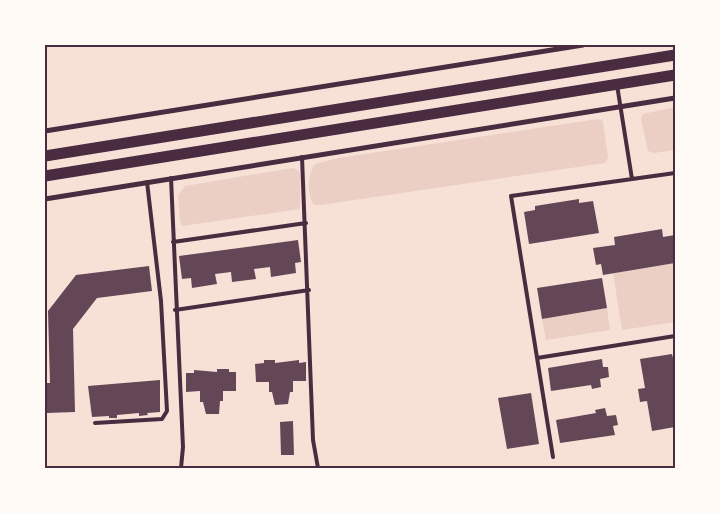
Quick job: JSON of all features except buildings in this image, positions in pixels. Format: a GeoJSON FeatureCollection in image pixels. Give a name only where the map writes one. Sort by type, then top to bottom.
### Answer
{"type":"FeatureCollection","features":[{"type":"Feature","properties":{"kind":"highway"},"geometry":{"type":"LineString","coordinates":[[45,156],[675,56]]}},
{"type":"Feature","properties":{"kind":"highway"},"geometry":{"type":"LineString","coordinates":[[45,176],[675,75]]}},
{"type":"Feature","properties":{"kind":"street"},"geometry":{"type":"LineString","coordinates":[[45,131],[583,45]]}},
{"type":"Feature","properties":{"kind":"street"},"geometry":{"type":"LineString","coordinates":[[45,199],[675,98]]}},
{"type":"Feature","properties":{"kind":"lane"},"geometry":{"type":"LineString","coordinates":[[617,84],[632,179]]}},
{"type":"Feature","properties":{"kind":"lane"},"geometry":{"type":"LineString","coordinates":[[302,157],[309,290],[313,440],[318,468]]}},
{"type":"Feature","properties":{"kind":"lane"},"geometry":{"type":"LineString","coordinates":[[553,457],[511,196],[675,173]]}},
{"type":"Feature","properties":{"kind":"lane"},"geometry":{"type":"LineString","coordinates":[[170,178],[183,447],[181,468]]}},
{"type":"Feature","properties":{"kind":"lane"},"geometry":{"type":"LineString","coordinates":[[95,423],[162,419],[168,412],[161,301],[147,182]]}},
{"type":"Feature","properties":{"kind":"lane"},"geometry":{"type":"LineString","coordinates":[[173,242],[306,223]]}},
{"type":"Feature","properties":{"kind":"lane"},"geometry":{"type":"LineString","coordinates":[[175,310],[309,290]]}},
{"type":"Feature","properties":{"kind":"lane"},"geometry":{"type":"LineString","coordinates":[[537,358],[675,336]]}},
{"type":"Feature","properties":{"kind":"shaded area"},"geometry":{"type":"Polygon","coordinates":[[[675,107],[675,150],[654,153],[648,151],[641,119],[643,114],[675,107]]]}},
{"type":"Feature","properties":{"kind":"shaded area"},"geometry":{"type":"Polygon","coordinates":[[[598,119],[603,121],[608,158],[605,163],[321,205],[314,205],[310,196],[309,179],[315,164],[338,158],[598,119]]]}},
{"type":"Feature","properties":{"kind":"shaded area"},"geometry":{"type":"Polygon","coordinates":[[[292,168],[298,170],[300,174],[300,209],[182,226],[178,195],[185,186],[292,168]]]}},
{"type":"Feature","properties":{"kind":"shaded area"},"geometry":{"type":"Polygon","coordinates":[[[675,263],[675,322],[622,330],[613,273],[675,263]]]}},
{"type":"Feature","properties":{"kind":"shaded area"},"geometry":{"type":"Polygon","coordinates":[[[607,308],[610,330],[546,340],[542,319],[607,308]]]}}]}
